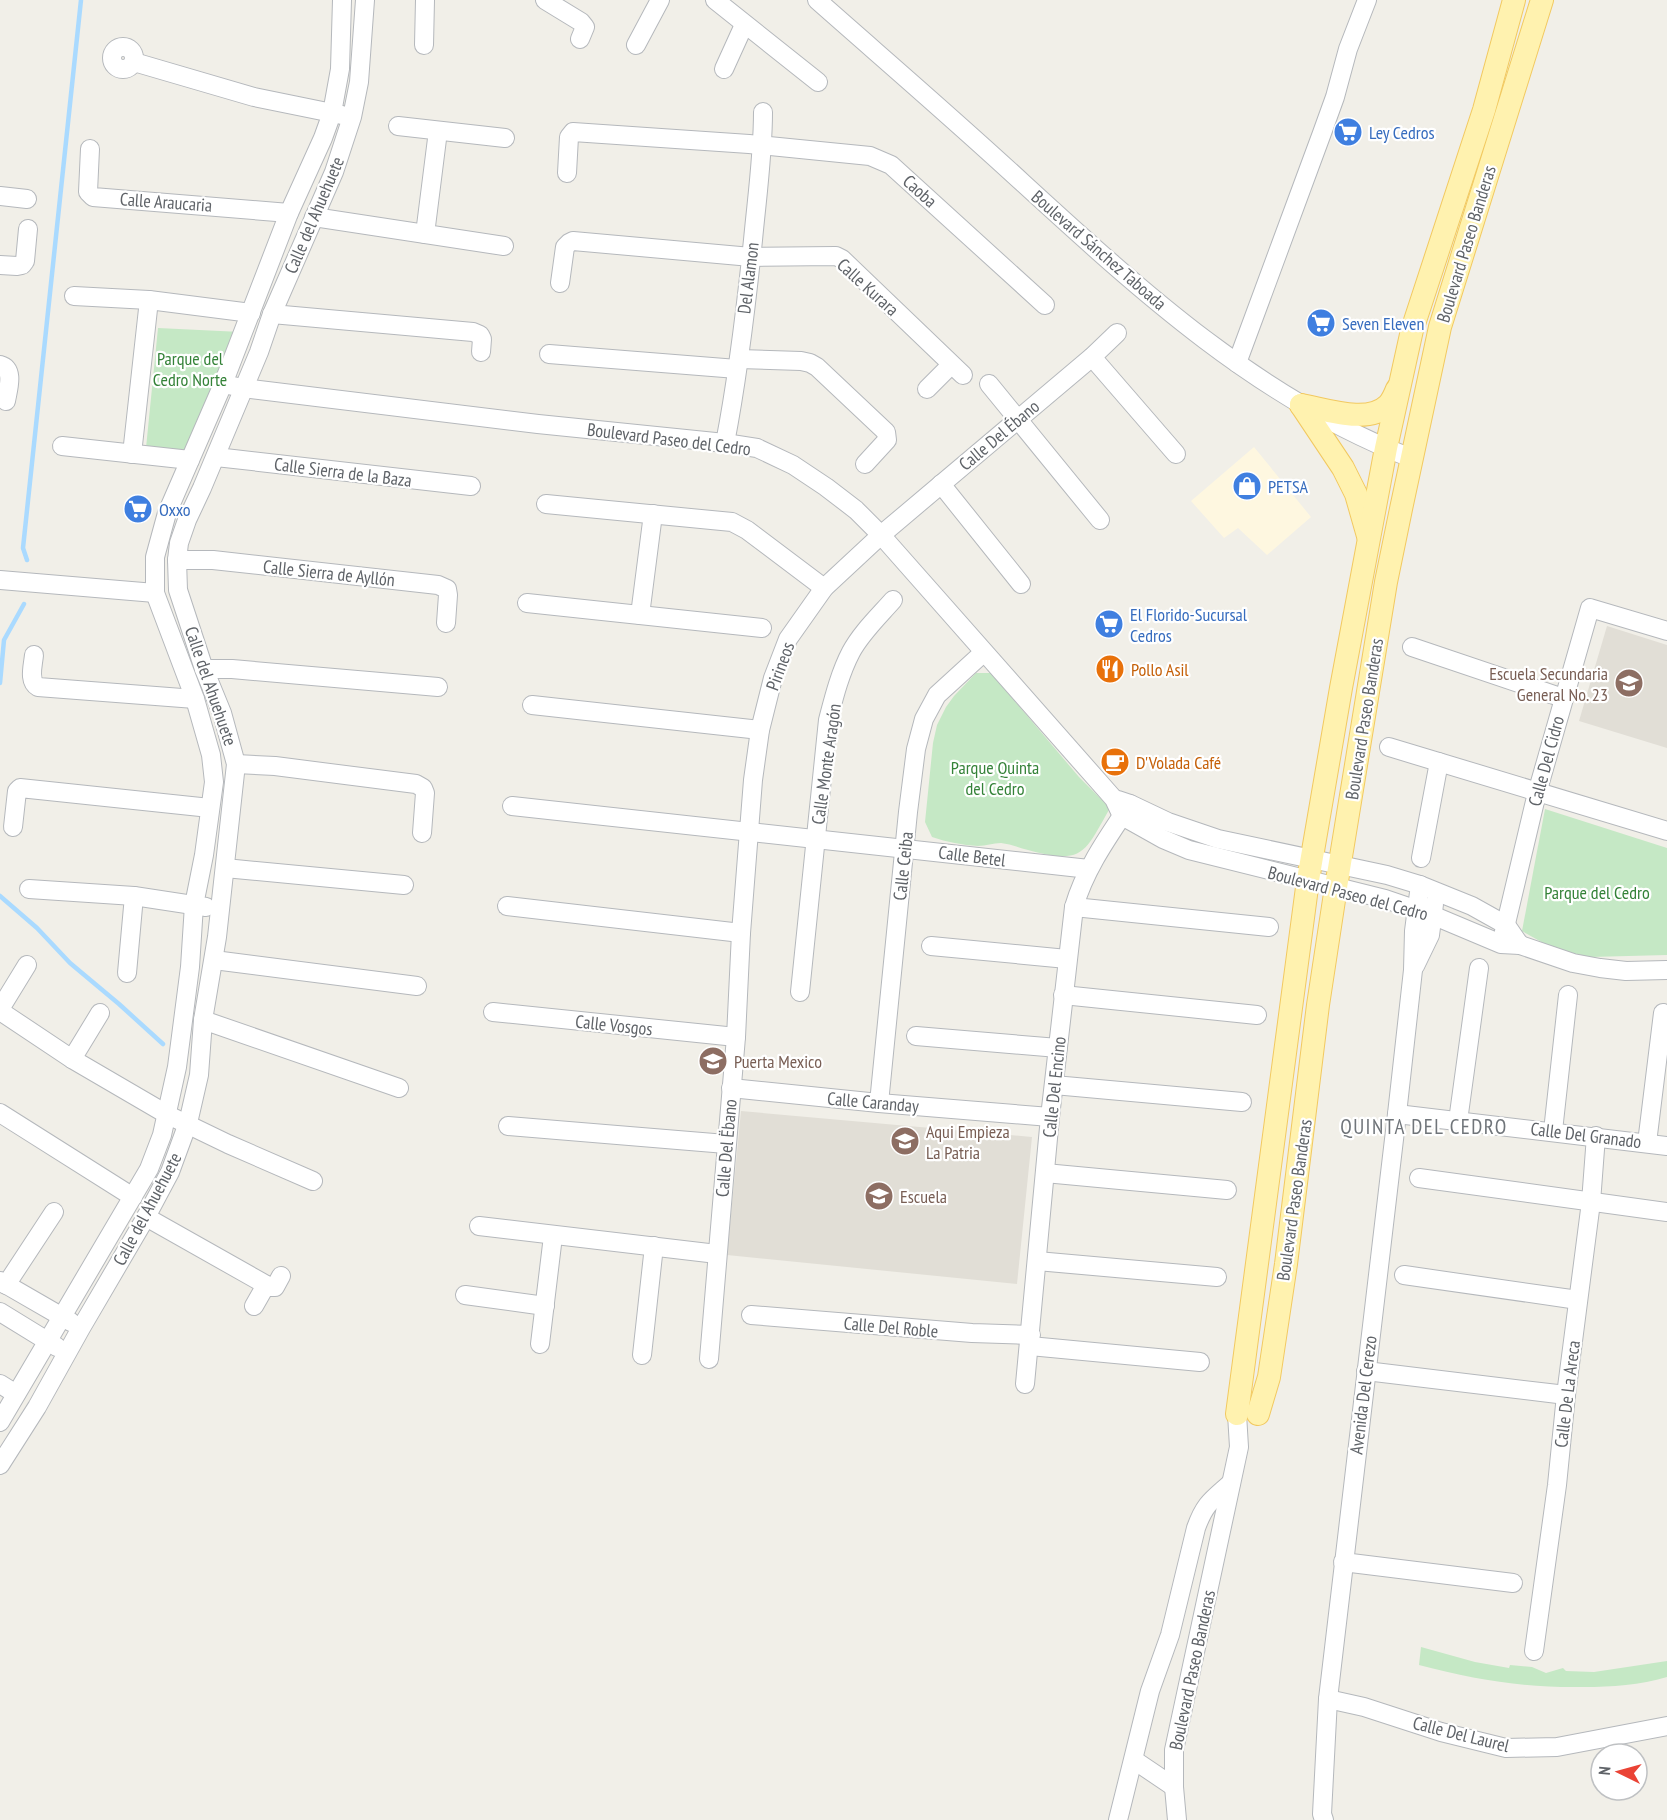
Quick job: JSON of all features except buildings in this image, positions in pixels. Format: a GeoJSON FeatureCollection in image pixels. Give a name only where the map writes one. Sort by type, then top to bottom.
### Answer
{"type":"FeatureCollection","features":[{"type":"Feature","properties":{"kind":"main road","name":"Boulevard Paseo Banderas"},"geometry":{"type":"LineString","coordinates":[[1248,1414],[1309,870],[1386,448],[1412,330],[1484,110],[1514,0]]}},
{"type":"Feature","properties":{"kind":"main road","name":"Boulevard Paseo Banderas"},"geometry":{"type":"LineString","coordinates":[[1248,1414],[1269,1377],[1286,1264],[1318,1005],[1386,582],[1440,327],[1542,0]]}},
{"type":"Feature","properties":{"kind":"main road"},"geometry":{"type":"LineString","coordinates":[[1301,405],[1354,416],[1372,414],[1388,406],[1400,385]]}},
{"type":"Feature","properties":{"kind":"main road"},"geometry":{"type":"LineString","coordinates":[[1301,405],[1343,468],[1356,494],[1369,540]]}},
{"type":"Feature","properties":{"kind":"street","name":"Calle del Ahuehuete"},"geometry":{"type":"LineString","coordinates":[[0,1422],[60,1316],[133,1197],[156,1153],[168,1115],[184,1016],[194,905],[204,855],[214,782],[211,755],[195,699],[155,593],[155,557],[167,513],[223,384],[289,213],[332,113],[340,69],[342,0]]}},
{"type":"Feature","properties":{"kind":"street","name":"Calle del Ahuehuete"},"geometry":{"type":"LineString","coordinates":[[0,1465],[37,1407],[146,1217],[170,1172],[188,1123],[199,1074],[203,1020],[225,868],[236,764],[222,713],[204,669],[178,590],[179,543],[259,352],[272,314],[334,172],[352,117],[359,82],[365,0]]}},
{"type":"Feature","properties":{"kind":"street"},"geometry":{"type":"LineString","coordinates":[[424,0],[424,45]]}},
{"type":"Feature","properties":{"kind":"street"},"geometry":{"type":"LineString","coordinates":[[544,0],[581,22],[585,27],[580,39]]}},
{"type":"Feature","properties":{"kind":"street"},"geometry":{"type":"LineString","coordinates":[[636,45],[660,0]]}},
{"type":"Feature","properties":{"kind":"street"},"geometry":{"type":"LineString","coordinates":[[715,0],[818,82]]}},
{"type":"Feature","properties":{"kind":"street","name":"Boulevard Sánchez Taboada"},"geometry":{"type":"LineString","coordinates":[[817,0],[1146,294],[1237,363],[1301,405],[1386,448],[1412,458]]}},
{"type":"Feature","properties":{"kind":"street"},"geometry":{"type":"LineString","coordinates":[[1237,363],[1335,97],[1340,72],[1367,0]]}},
{"type":"Feature","properties":{"kind":"street"},"geometry":{"type":"LineString","coordinates":[[724,69],[744,25]]}},
{"type":"Feature","properties":{"kind":"street"},"geometry":{"type":"LineString","coordinates":[[134,63],[254,97],[352,117]]}},
{"type":"Feature","properties":{"kind":"street","name":"Del Alamon"},"geometry":{"type":"LineString","coordinates":[[725,443],[738,364],[751,256],[763,145],[763,112]]}},
{"type":"Feature","properties":{"kind":"street"},"geometry":{"type":"LineString","coordinates":[[398,126],[505,138]]}},
{"type":"Feature","properties":{"kind":"street"},"geometry":{"type":"LineString","coordinates":[[425,234],[438,131]]}},
{"type":"Feature","properties":{"kind":"street","name":"Caoba"},"geometry":{"type":"LineString","coordinates":[[567,173],[569,137],[573,132],[763,145],[870,156],[891,165],[1045,305]]}},
{"type":"Feature","properties":{"kind":"street","name":"Calle Araucaria"},"geometry":{"type":"LineString","coordinates":[[90,149],[88,192],[93,196],[289,213]]}},
{"type":"Feature","properties":{"kind":"street"},"geometry":{"type":"LineString","coordinates":[[0,196],[27,199]]}},
{"type":"Feature","properties":{"kind":"street"},"geometry":{"type":"LineString","coordinates":[[314,217],[504,246]]}},
{"type":"Feature","properties":{"kind":"street"},"geometry":{"type":"LineString","coordinates":[[0,265],[22,265],[25,261],[28,229]]}},
{"type":"Feature","properties":{"kind":"street","name":"Calle Kurara"},"geometry":{"type":"LineString","coordinates":[[560,283],[566,247],[573,241],[751,256],[839,257],[957,370],[927,389]]}},
{"type":"Feature","properties":{"kind":"street"},"geometry":{"type":"LineString","coordinates":[[74,296],[149,300],[250,313]]}},
{"type":"Feature","properties":{"kind":"street"},"geometry":{"type":"LineString","coordinates":[[132,454],[149,300]]}},
{"type":"Feature","properties":{"kind":"street"},"geometry":{"type":"LineString","coordinates":[[272,314],[473,332],[480,335],[482,339],[481,352]]}},
{"type":"Feature","properties":{"kind":"street","name":"Calle Del Ébano"},"geometry":{"type":"LineString","coordinates":[[880,535],[1092,357],[1117,333]]}},
{"type":"Feature","properties":{"kind":"street"},"geometry":{"type":"LineString","coordinates":[[549,354],[738,364],[801,361],[810,363],[886,432],[886,440],[865,464]]}},
{"type":"Feature","properties":{"kind":"street"},"geometry":{"type":"LineString","coordinates":[[1092,357],[1176,454]]}},
{"type":"Feature","properties":{"kind":"street"},"geometry":{"type":"LineString","coordinates":[[0,365],[5,366],[9,375],[6,401]]}},
{"type":"Feature","properties":{"kind":"street","name":"Boulevard Paseo del Cedro"},"geometry":{"type":"LineString","coordinates":[[223,384],[538,424],[757,448],[793,465],[856,510],[1122,806],[1309,870],[1338,876],[1387,875],[1428,888],[1472,906],[1506,925],[1520,945]]}},
{"type":"Feature","properties":{"kind":"street"},"geometry":{"type":"LineString","coordinates":[[988,384],[1100,520]]}},
{"type":"Feature","properties":{"kind":"street"},"geometry":{"type":"LineString","coordinates":[[62,446],[190,459]]}},
{"type":"Feature","properties":{"kind":"street","name":"Calle Sierra de la Baza"},"geometry":{"type":"LineString","coordinates":[[216,457],[471,486]]}},
{"type":"Feature","properties":{"kind":"street"},"geometry":{"type":"LineString","coordinates":[[941,484],[1021,584]]}},
{"type":"Feature","properties":{"kind":"street"},"geometry":{"type":"LineString","coordinates":[[546,504],[732,522],[747,530],[824,588]]}},
{"type":"Feature","properties":{"kind":"street"},"geometry":{"type":"LineString","coordinates":[[640,615],[653,514]]}},
{"type":"Feature","properties":{"kind":"street","name":"Pirineos"},"geometry":{"type":"LineString","coordinates":[[749,830],[760,730],[773,678],[788,639],[824,588],[880,535]]}},
{"type":"Feature","properties":{"kind":"street","name":"Calle Sierra de Ayllón"},"geometry":{"type":"LineString","coordinates":[[177,560],[213,560],[438,585],[447,589],[446,622]]}},
{"type":"Feature","properties":{"kind":"street"},"geometry":{"type":"LineString","coordinates":[[0,580],[155,593]]}},
{"type":"Feature","properties":{"kind":"street","name":"Calle Monte Aragón"},"geometry":{"type":"LineString","coordinates":[[800,992],[828,720],[851,651],[870,625],[893,600]]}},
{"type":"Feature","properties":{"kind":"street"},"geometry":{"type":"LineString","coordinates":[[527,603],[762,628]]}},
{"type":"Feature","properties":{"kind":"street","name":"Calle Del Cidro"},"geometry":{"type":"LineString","coordinates":[[1501,944],[1563,698],[1590,608],[1667,632]]}},
{"type":"Feature","properties":{"kind":"street"},"geometry":{"type":"LineString","coordinates":[[1412,647],[1563,698]]}},
{"type":"Feature","properties":{"kind":"street","name":"Calle Ceiba"},"geometry":{"type":"LineString","coordinates":[[879,1103],[916,749],[924,719],[937,695],[983,652]]}},
{"type":"Feature","properties":{"kind":"street"},"geometry":{"type":"LineString","coordinates":[[34,655],[32,679],[38,687],[195,699]]}},
{"type":"Feature","properties":{"kind":"street"},"geometry":{"type":"LineString","coordinates":[[204,669],[232,669],[438,687]]}},
{"type":"Feature","properties":{"kind":"street"},"geometry":{"type":"LineString","coordinates":[[532,705],[760,730]]}},
{"type":"Feature","properties":{"kind":"street"},"geometry":{"type":"LineString","coordinates":[[1389,747],[1667,831]]}},
{"type":"Feature","properties":{"kind":"street"},"geometry":{"type":"LineString","coordinates":[[1421,858],[1439,762]]}},
{"type":"Feature","properties":{"kind":"street"},"geometry":{"type":"LineString","coordinates":[[236,764],[274,766],[416,784],[423,788],[425,793],[422,833]]}},
{"type":"Feature","properties":{"kind":"street"},"geometry":{"type":"LineString","coordinates":[[13,827],[16,791],[21,788],[210,808]]}},
{"type":"Feature","properties":{"kind":"street","name":"Calle Betel"},"geometry":{"type":"LineString","coordinates":[[512,806],[749,830],[1089,869]]}},
{"type":"Feature","properties":{"kind":"street","name":"Calle Del Encino"},"geometry":{"type":"LineString","coordinates":[[1025,1384],[1050,1117],[1074,907],[1079,889],[1122,806]]}},
{"type":"Feature","properties":{"kind":"street","name":"Calle Del Ëbano"},"geometry":{"type":"LineString","coordinates":[[709,1359],[736,1036],[749,830]]}},
{"type":"Feature","properties":{"kind":"street"},"geometry":{"type":"LineString","coordinates":[[225,868],[404,885]]}},
{"type":"Feature","properties":{"kind":"street","name":"Boulevard Paseo del Cedro"},"geometry":{"type":"LineString","coordinates":[[1338,876],[1360,892],[1425,912],[1501,944],[1520,945]]}},
{"type":"Feature","properties":{"kind":"street","name":"Avenida Del Cerezo"},"geometry":{"type":"LineString","coordinates":[[1324,1820],[1322,1814],[1328,1699],[1343,1562],[1413,970],[1430,935],[1425,912],[1428,888]]}},
{"type":"Feature","properties":{"kind":"street"},"geometry":{"type":"LineString","coordinates":[[29,889],[134,896],[219,911]]}},
{"type":"Feature","properties":{"kind":"street"},"geometry":{"type":"LineString","coordinates":[[127,973],[134,896]]}},
{"type":"Feature","properties":{"kind":"street"},"geometry":{"type":"LineString","coordinates":[[507,906],[741,933]]}},
{"type":"Feature","properties":{"kind":"street"},"geometry":{"type":"LineString","coordinates":[[1074,907],[1269,927]]}},
{"type":"Feature","properties":{"kind":"street"},"geometry":{"type":"LineString","coordinates":[[1520,945],[1573,963],[1600,968],[1626,971],[1667,970]]}},
{"type":"Feature","properties":{"kind":"street"},"geometry":{"type":"LineString","coordinates":[[931,946],[1067,959]]}},
{"type":"Feature","properties":{"kind":"street"},"geometry":{"type":"LineString","coordinates":[[213,960],[417,986]]}},
{"type":"Feature","properties":{"kind":"street"},"geometry":{"type":"LineString","coordinates":[[27,965],[0,1010],[72,1059],[168,1115],[313,1181]]}},
{"type":"Feature","properties":{"kind":"street"},"geometry":{"type":"LineString","coordinates":[[1458,1121],[1479,968]]}},
{"type":"Feature","properties":{"kind":"street"},"geometry":{"type":"LineString","coordinates":[[1063,995],[1257,1015]]}},
{"type":"Feature","properties":{"kind":"street"},"geometry":{"type":"LineString","coordinates":[[1553,1131],[1568,995]]}},
{"type":"Feature","properties":{"kind":"street","name":"Calle Vosgos"},"geometry":{"type":"LineString","coordinates":[[493,1012],[736,1036]]}},
{"type":"Feature","properties":{"kind":"street"},"geometry":{"type":"LineString","coordinates":[[1647,1143],[1662,1012]]}},
{"type":"Feature","properties":{"kind":"street"},"geometry":{"type":"LineString","coordinates":[[72,1059],[100,1013]]}},
{"type":"Feature","properties":{"kind":"street"},"geometry":{"type":"LineString","coordinates":[[203,1020],[399,1088]]}},
{"type":"Feature","properties":{"kind":"street"},"geometry":{"type":"LineString","coordinates":[[916,1036],[1058,1048]]}},
{"type":"Feature","properties":{"kind":"street"},"geometry":{"type":"LineString","coordinates":[[1054,1085],[1242,1102]]}},
{"type":"Feature","properties":{"kind":"street","name":"Calle Caranday"},"geometry":{"type":"LineString","coordinates":[[731,1088],[1050,1117]]}},
{"type":"Feature","properties":{"kind":"street"},"geometry":{"type":"LineString","coordinates":[[0,1113],[133,1197]]}},
{"type":"Feature","properties":{"kind":"street","name":"Calle Del Granado"},"geometry":{"type":"LineString","coordinates":[[1397,1114],[1667,1146]]}},
{"type":"Feature","properties":{"kind":"street"},"geometry":{"type":"LineString","coordinates":[[508,1126],[726,1144]]}},
{"type":"Feature","properties":{"kind":"street","name":"Calle De La Areca"},"geometry":{"type":"LineString","coordinates":[[1534,1651],[1557,1485],[1591,1202],[1596,1136]]}},
{"type":"Feature","properties":{"kind":"street"},"geometry":{"type":"LineString","coordinates":[[1045,1173],[1227,1190]]}},
{"type":"Feature","properties":{"kind":"street"},"geometry":{"type":"LineString","coordinates":[[1419,1178],[1667,1212]]}},
{"type":"Feature","properties":{"kind":"street"},"geometry":{"type":"LineString","coordinates":[[54,1212],[3,1283],[81,1328]]}},
{"type":"Feature","properties":{"kind":"street"},"geometry":{"type":"LineString","coordinates":[[146,1217],[273,1281],[254,1306]]}},
{"type":"Feature","properties":{"kind":"street"},"geometry":{"type":"LineString","coordinates":[[479,1226],[717,1254]]}},
{"type":"Feature","properties":{"kind":"street"},"geometry":{"type":"LineString","coordinates":[[540,1344],[553,1236]]}},
{"type":"Feature","properties":{"kind":"street"},"geometry":{"type":"LineString","coordinates":[[642,1355],[654,1246]]}},
{"type":"Feature","properties":{"kind":"street"},"geometry":{"type":"LineString","coordinates":[[1037,1261],[1217,1276]]}},
{"type":"Feature","properties":{"kind":"street"},"geometry":{"type":"LineString","coordinates":[[1404,1275],[1578,1300]]}},
{"type":"Feature","properties":{"kind":"street"},"geometry":{"type":"LineString","coordinates":[[465,1296],[545,1306]]}},
{"type":"Feature","properties":{"kind":"street"},"geometry":{"type":"LineString","coordinates":[[0,1312],[67,1352]]}},
{"type":"Feature","properties":{"kind":"street","name":"Calle Del Roble"},"geometry":{"type":"LineString","coordinates":[[751,1315],[972,1334],[1200,1362]]}},
{"type":"Feature","properties":{"kind":"street"},"geometry":{"type":"LineString","coordinates":[[1366,1371],[1566,1395]]}},
{"type":"Feature","properties":{"kind":"street"},"geometry":{"type":"LineString","coordinates":[[0,1384],[16,1394]]}},
{"type":"Feature","properties":{"kind":"street","name":"Boulevard Paseo Banderas"},"geometry":{"type":"LineString","coordinates":[[1177,1820],[1173,1750],[1248,1414]]}},
{"type":"Feature","properties":{"kind":"street"},"geometry":{"type":"LineString","coordinates":[[1118,1820],[1150,1691],[1170,1635],[1202,1510],[1217,1493],[1231,1483]]}},
{"type":"Feature","properties":{"kind":"street"},"geometry":{"type":"LineString","coordinates":[[1343,1562],[1514,1583]]}},
{"type":"Feature","properties":{"kind":"street","name":"Calle Del Laurel"},"geometry":{"type":"LineString","coordinates":[[1328,1699],[1364,1707],[1441,1732],[1506,1748],[1557,1747],[1667,1726]]}},
{"type":"Feature","properties":{"kind":"street"},"geometry":{"type":"LineString","coordinates":[[1134,1760],[1174,1787]]}},
{"type":"Feature","properties":{"kind":"shaded area","name":"PETSA"},"geometry":{"type":"Polygon","coordinates":[[[1254,447],[1311,517],[1267,555],[1238,528],[1224,538],[1191,501],[1254,447]]]}},
{"type":"Feature","properties":{"kind":"shaded area","name":"Escuela Secundaria General No. 23"},"geometry":{"type":"Polygon","coordinates":[[[1607,626],[1667,645],[1667,748],[1579,721],[1607,626]]]}},
{"type":"Feature","properties":{"kind":"shaded area","name":"Escuela"},"geometry":{"type":"Polygon","coordinates":[[[741,1111],[1032,1137],[1017,1284],[727,1255],[741,1111]]]}},
{"type":"Feature","properties":{"kind":"green space","name":"Parque del Cedro Norte"},"geometry":{"type":"Polygon","coordinates":[[[158,328],[241,332],[193,454],[146,448],[158,328]]]}},
{"type":"Feature","properties":{"kind":"green space","name":"Parque Quinta del Cedro"},"geometry":{"type":"Polygon","coordinates":[[[976,673],[991,673],[1079,777],[1110,808],[1094,836],[1080,852],[1060,856],[998,843],[972,846],[932,837],[925,822],[937,725],[954,696],[976,673]]]}},
{"type":"Feature","properties":{"kind":"green space","name":"Parque del Cedro"},"geometry":{"type":"Polygon","coordinates":[[[1545,809],[1667,848],[1667,955],[1590,957],[1554,949],[1522,931],[1545,809]]]}},
{"type":"Feature","properties":{"kind":"green space"},"geometry":{"type":"Polygon","coordinates":[[[1421,1647],[1475,1662],[1509,1668],[1510,1665],[1532,1667],[1546,1673],[1563,1668],[1566,1671],[1594,1672],[1667,1661],[1667,1677],[1636,1684],[1594,1687],[1541,1686],[1501,1682],[1419,1665],[1421,1647]]]}},
{"type":"Feature","properties":{"kind":"waterway"},"geometry":{"type":"LineString","coordinates":[[27,560],[23,548],[81,0]]}},
{"type":"Feature","properties":{"kind":"waterway"},"geometry":{"type":"LineString","coordinates":[[0,683],[4,640],[24,604]]}},
{"type":"Feature","properties":{"kind":"waterway"},"geometry":{"type":"LineString","coordinates":[[0,896],[37,928],[70,963],[163,1044]]}},
{"type":"Feature","properties":{"kind":"place","name":"Ley Cedros"},"geometry":{"type":"Point","coordinates":[1348,132]}},
{"type":"Feature","properties":{"kind":"place","name":"Seven Eleven"},"geometry":{"type":"Point","coordinates":[1321,323]}},
{"type":"Feature","properties":{"kind":"place","name":"PETSA"},"geometry":{"type":"Point","coordinates":[1247,486]}},
{"type":"Feature","properties":{"kind":"place","name":"Oxxo"},"geometry":{"type":"Point","coordinates":[138,509]}},
{"type":"Feature","properties":{"kind":"place","name":"El Florido-Sucursal Cedros"},"geometry":{"type":"Point","coordinates":[1109,624]}},
{"type":"Feature","properties":{"kind":"place","name":"Pollo Asil"},"geometry":{"type":"Point","coordinates":[1110,669]}},
{"type":"Feature","properties":{"kind":"place","name":"Escuela Secundaria General No. 23"},"geometry":{"type":"Point","coordinates":[1629,683]}},
{"type":"Feature","properties":{"kind":"place","name":"D'Volada Café"},"geometry":{"type":"Point","coordinates":[1115,762]}},
{"type":"Feature","properties":{"kind":"place","name":"Puerta Mexico"},"geometry":{"type":"Point","coordinates":[713,1061]}},
{"type":"Feature","properties":{"kind":"place","name":"Aqui Empieza La Patria"},"geometry":{"type":"Point","coordinates":[905,1141]}},
{"type":"Feature","properties":{"kind":"place","name":"Escuela"},"geometry":{"type":"Point","coordinates":[879,1196]}},
{"type":"Feature","properties":{"kind":"district","name":"QUINTA DEL CEDRO"},"geometry":{"type":"Point","coordinates":[1424,1126]}}]}
